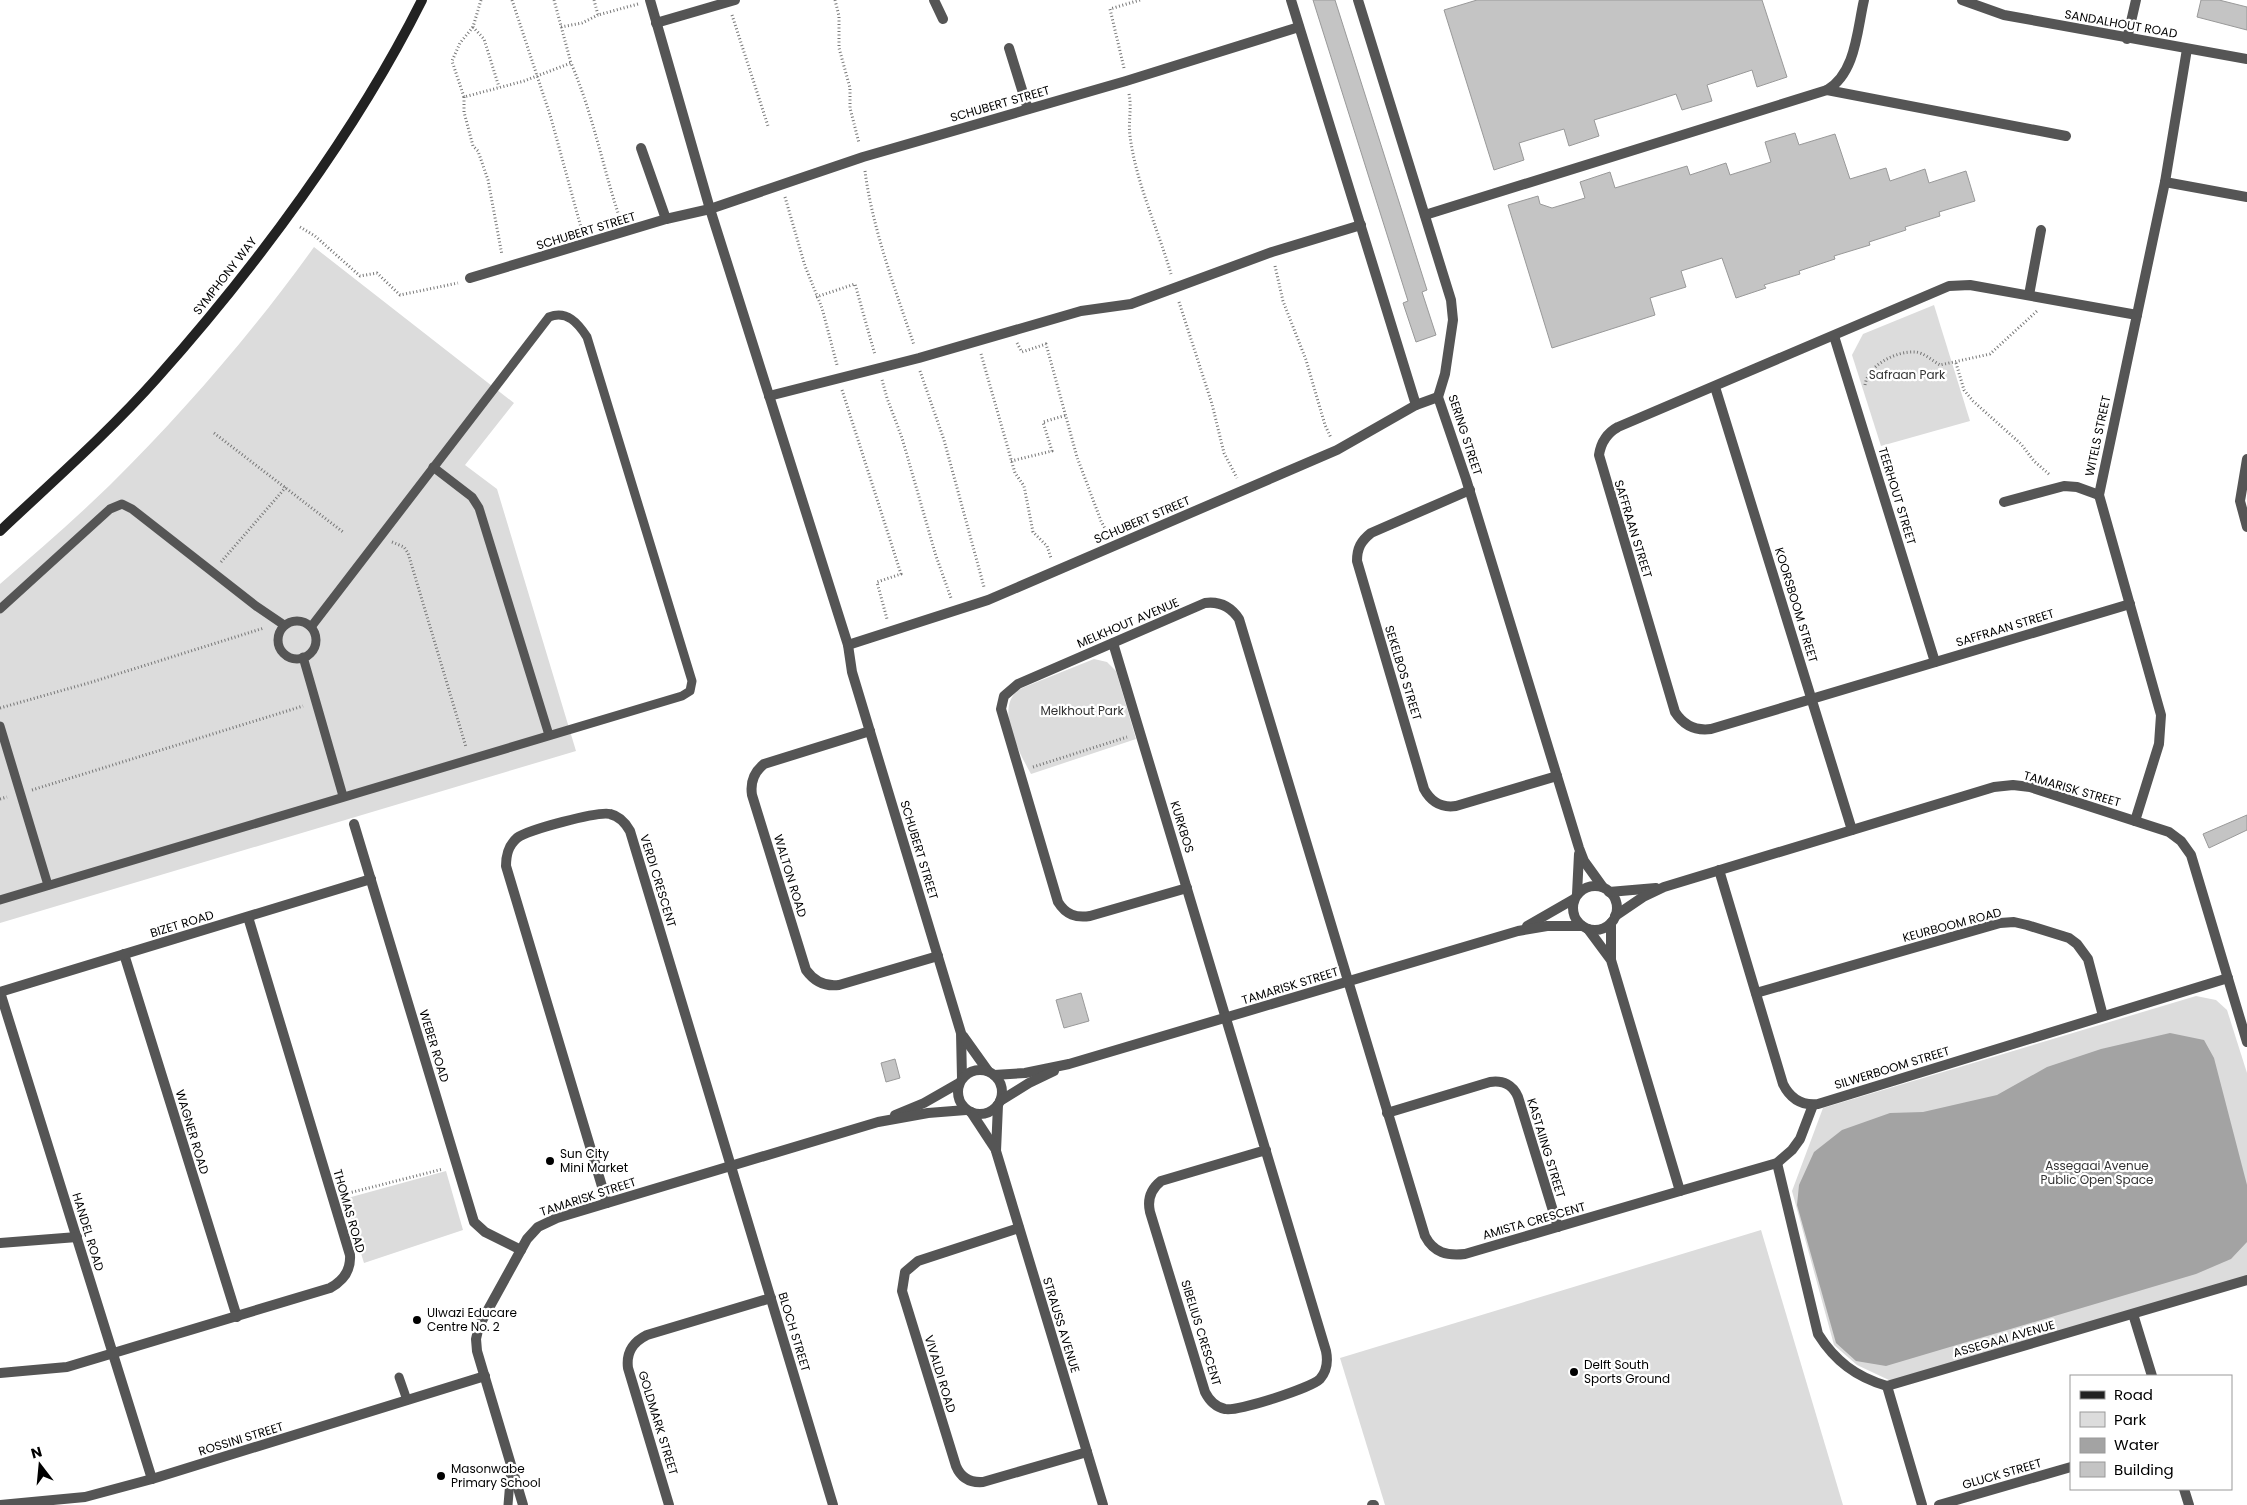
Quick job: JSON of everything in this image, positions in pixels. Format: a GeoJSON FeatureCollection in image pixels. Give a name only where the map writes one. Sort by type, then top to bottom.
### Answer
{"type":"FeatureCollection","features":[{"type":"Feature","properties":{"kind":"main road","name":"SYMPHONY WAY"},"geometry":{"type":"LineString","coordinates":[[0,531],[156,379],[213,312],[271,237],[338,142],[378,79],[422,0]]}},
{"type":"Feature","properties":{"kind":"street"},"geometry":{"type":"LineString","coordinates":[[934,0],[942,19]]}},
{"type":"Feature","properties":{"kind":"street"},"geometry":{"type":"LineString","coordinates":[[1291,0],[1416,404]]}},
{"type":"Feature","properties":{"kind":"street","name":"SERING STREET"},"geometry":{"type":"LineString","coordinates":[[1358,0],[1453,309],[1445,374],[1438,397],[1470,490],[1579,848],[1580,862],[1576,896]]}},
{"type":"Feature","properties":{"kind":"street"},"geometry":{"type":"LineString","coordinates":[[1425,214],[1827,90],[1839,82],[1848,69],[1864,0]]}},
{"type":"Feature","properties":{"kind":"street","name":"SANDALHOUT ROAD"},"geometry":{"type":"LineString","coordinates":[[1962,0],[2004,15],[2127,39],[2247,59]]}},
{"type":"Feature","properties":{"kind":"street"},"geometry":{"type":"LineString","coordinates":[[2127,39],[2136,0]]}},
{"type":"Feature","properties":{"kind":"street","name":"SCHUBERT STREET"},"geometry":{"type":"LineString","coordinates":[[646,1],[656,23],[710,209],[848,645],[852,672],[962,1033],[961,1081]]}},
{"type":"Feature","properties":{"kind":"street"},"geometry":{"type":"LineString","coordinates":[[656,23],[731,1]]}},
{"type":"Feature","properties":{"kind":"street","name":"SCHUBERT STREET"},"geometry":{"type":"LineString","coordinates":[[470,278],[666,219],[710,209],[863,157],[1126,81],[1299,26]]}},
{"type":"Feature","properties":{"kind":"street"},"geometry":{"type":"LineString","coordinates":[[1009,48],[1028,109]]}},
{"type":"Feature","properties":{"kind":"street","name":"WITELS STREET"},"geometry":{"type":"LineString","coordinates":[[2135,821],[2159,744],[2162,724],[2160,707],[2099,495],[2165,182],[2187,49]]}},
{"type":"Feature","properties":{"kind":"street"},"geometry":{"type":"LineString","coordinates":[[1827,90],[2066,136]]}},
{"type":"Feature","properties":{"kind":"street"},"geometry":{"type":"LineString","coordinates":[[641,148],[666,219]]}},
{"type":"Feature","properties":{"kind":"street"},"geometry":{"type":"LineString","coordinates":[[2165,182],[2247,197]]}},
{"type":"Feature","properties":{"kind":"street"},"geometry":{"type":"LineString","coordinates":[[769,396],[919,358],[1081,311],[1131,304],[1272,252],[1360,225]]}},
{"type":"Feature","properties":{"kind":"street"},"geometry":{"type":"LineString","coordinates":[[2029,295],[2041,230]]}},
{"type":"Feature","properties":{"kind":"street","name":"SAFFRAAN STREET"},"geometry":{"type":"LineString","coordinates":[[2130,604],[1711,730],[1704,730],[1684,723],[1676,712],[1600,462],[1600,448],[1607,435],[1618,427],[1949,286],[1970,285],[2136,315]]}},
{"type":"Feature","properties":{"kind":"street","name":"TEERHOUT STREET"},"geometry":{"type":"LineString","coordinates":[[1834,336],[1935,662]]}},
{"type":"Feature","properties":{"kind":"street","name":"KOORSBOOM STREET"},"geometry":{"type":"LineString","coordinates":[[1715,387],[1852,830]]}},
{"type":"Feature","properties":{"kind":"street","name":"SCHUBERT STREET"},"geometry":{"type":"LineString","coordinates":[[848,645],[988,600],[1336,450],[1416,404],[1438,397]]}},
{"type":"Feature","properties":{"kind":"street"},"geometry":{"type":"LineString","coordinates":[[2247,459],[2240,501],[2247,527]]}},
{"type":"Feature","properties":{"kind":"street"},"geometry":{"type":"LineString","coordinates":[[2004,502],[2064,486],[2077,487],[2099,495]]}},
{"type":"Feature","properties":{"kind":"street","name":"SEKELBOS STREET"},"geometry":{"type":"LineString","coordinates":[[1470,490],[1371,533],[1364,538],[1357,553],[1357,561],[1424,789],[1436,803],[1443,806],[1456,806],[1557,776]]}},
{"type":"Feature","properties":{"kind":"street","name":"MELKHOUT AVENUE"},"geometry":{"type":"LineString","coordinates":[[1188,888],[1090,916],[1083,917],[1068,914],[1058,902],[1002,716],[1002,703],[1008,691],[1018,684],[1205,603],[1219,604],[1235,614],[1239,619],[1347,982]]}},
{"type":"Feature","properties":{"kind":"street","name":"KURKBOS"},"geometry":{"type":"LineString","coordinates":[[1114,643],[1226,1018]]}},
{"type":"Feature","properties":{"kind":"street","name":"WALTON ROAD"},"geometry":{"type":"LineString","coordinates":[[870,731],[764,764],[754,774],[751,788],[752,795],[806,970],[811,977],[825,985],[839,985],[938,956]]}},
{"type":"Feature","properties":{"kind":"street","name":"TAMARISK STREET"},"geometry":{"type":"LineString","coordinates":[[1613,920],[1643,897],[1664,887],[2004,786],[2030,788],[2169,832],[2186,847],[2193,864],[2247,1042]]}},
{"type":"Feature","properties":{"kind":"street","name":"VERDI CRESCENT"},"geometry":{"type":"LineString","coordinates":[[607,1203],[506,866],[508,850],[524,834],[602,812],[617,817],[627,825],[731,1166]]}},
{"type":"Feature","properties":{"kind":"street","name":"WEBER ROAD"},"geometry":{"type":"LineString","coordinates":[[354,824],[474,1222],[485,1232],[521,1250]]}},
{"type":"Feature","properties":{"kind":"street","name":"SERING STREET"},"geometry":{"type":"LineString","coordinates":[[1579,848],[1605,889]]}},
{"type":"Feature","properties":{"kind":"street"},"geometry":{"type":"LineString","coordinates":[[1719,870],[1783,1084],[1792,1098],[1799,1102],[1812,1104],[1800,1139],[1792,1150],[1777,1163],[1818,1334],[1826,1347],[1849,1369],[1861,1377],[1887,1386],[1922,1505]]}},
{"type":"Feature","properties":{"kind":"street","name":"BIZET ROAD"},"geometry":{"type":"LineString","coordinates":[[0,992],[371,879]]}},
{"type":"Feature","properties":{"kind":"street","name":"TAMARISK STREET"},"geometry":{"type":"LineString","coordinates":[[1605,889],[1664,887]]}},
{"type":"Feature","properties":{"kind":"street"},"geometry":{"type":"LineString","coordinates":[[1611,960],[1576,919],[1573,911],[1576,896],[1587,888],[1605,889],[1616,902],[1611,960],[1680,1191]]}},
{"type":"Feature","properties":{"kind":"street","name":"TAMARISK STREET"},"geometry":{"type":"LineString","coordinates":[[1518,931],[1576,896]]}},
{"type":"Feature","properties":{"kind":"street","name":"THOMAS ROAD"},"geometry":{"type":"LineString","coordinates":[[113,1354],[330,1288],[342,1280],[349,1268],[350,1255],[248,917]]}},
{"type":"Feature","properties":{"kind":"street"},"geometry":{"type":"LineString","coordinates":[[1585,928],[1605,928],[1613,920]]}},
{"type":"Feature","properties":{"kind":"street","name":"KEURBOOM ROAD"},"geometry":{"type":"LineString","coordinates":[[1756,993],[2000,923],[2014,922],[2069,938],[2077,944],[2088,959],[2103,1016]]}},
{"type":"Feature","properties":{"kind":"street","name":"TAMARISK STREET"},"geometry":{"type":"LineString","coordinates":[[991,1073],[1025,1073],[1069,1064],[1518,931],[1547,926],[1585,928]]}},
{"type":"Feature","properties":{"kind":"street","name":"WAGNER ROAD"},"geometry":{"type":"LineString","coordinates":[[124,954],[237,1317]]}},
{"type":"Feature","properties":{"kind":"street","name":"SILWERBOOM STREET"},"geometry":{"type":"LineString","coordinates":[[1812,1104],[2228,978]]}},
{"type":"Feature","properties":{"kind":"street","name":"AMISTA CRESCENT"},"geometry":{"type":"LineString","coordinates":[[1347,982],[1425,1236],[1434,1249],[1448,1255],[1465,1254],[1777,1163]]}},
{"type":"Feature","properties":{"kind":"street","name":"HANDEL ROAD"},"geometry":{"type":"LineString","coordinates":[[0,992],[152,1479]]}},
{"type":"Feature","properties":{"kind":"street","name":"SIBELIUS CRESCENT"},"geometry":{"type":"LineString","coordinates":[[1226,1018],[1266,1150],[1326,1351],[1328,1364],[1322,1378],[1310,1387],[1239,1408],[1224,1409],[1212,1402],[1205,1392],[1150,1212],[1149,1199],[1155,1186],[1161,1181],[1266,1150]]}},
{"type":"Feature","properties":{"kind":"street","name":"SCHUBERT STREET"},"geometry":{"type":"LineString","coordinates":[[962,1033],[991,1073]]}},
{"type":"Feature","properties":{"kind":"street","name":"TAMARISK STREET"},"geometry":{"type":"LineString","coordinates":[[999,1103],[1029,1083],[1069,1064]]}},
{"type":"Feature","properties":{"kind":"street"},"geometry":{"type":"LineString","coordinates":[[974,1070],[991,1073],[1000,1082],[1002,1091],[999,1103],[985,1113],[969,1111],[958,1098],[961,1081],[974,1070]]}},
{"type":"Feature","properties":{"kind":"street","name":"TAMARISK STREET"},"geometry":{"type":"LineString","coordinates":[[522,1505],[476,1345],[477,1332],[532,1232],[547,1222],[878,1122],[924,1103],[961,1081]]}},
{"type":"Feature","properties":{"kind":"street","name":"KASTAIING STREET"},"geometry":{"type":"LineString","coordinates":[[1387,1113],[1490,1082],[1506,1084],[1518,1097],[1558,1227]]}},
{"type":"Feature","properties":{"kind":"street","name":"STRAUSS AVENUE"},"geometry":{"type":"LineString","coordinates":[[996,1151],[999,1103]]}},
{"type":"Feature","properties":{"kind":"street","name":"TAMARISK STREET"},"geometry":{"type":"LineString","coordinates":[[878,1122],[928,1113],[969,1111]]}},
{"type":"Feature","properties":{"kind":"street","name":"STRAUSS AVENUE"},"geometry":{"type":"LineString","coordinates":[[969,1111],[996,1151],[1102,1505]]}},
{"type":"Feature","properties":{"kind":"street","name":"BLOCH STREET"},"geometry":{"type":"LineString","coordinates":[[731,1166],[832,1505]]}},
{"type":"Feature","properties":{"kind":"street","name":"VIVALDI ROAD"},"geometry":{"type":"LineString","coordinates":[[1019,1228],[913,1264],[904,1272],[902,1291],[956,1466],[962,1476],[972,1482],[983,1482],[1086,1452]]}},
{"type":"Feature","properties":{"kind":"street"},"geometry":{"type":"LineString","coordinates":[[0,1243],[77,1237]]}},
{"type":"Feature","properties":{"kind":"street","name":"ASSEGAAI AVENUE"},"geometry":{"type":"LineString","coordinates":[[1887,1386],[2247,1280]]}},
{"type":"Feature","properties":{"kind":"street","name":"GOLDMARK STREET"},"geometry":{"type":"LineString","coordinates":[[670,1505],[628,1368],[627,1361],[631,1348],[635,1342],[647,1335],[771,1298]]}},
{"type":"Feature","properties":{"kind":"street"},"geometry":{"type":"LineString","coordinates":[[2133,1314],[2152,1375]]}},
{"type":"Feature","properties":{"kind":"street"},"geometry":{"type":"LineString","coordinates":[[0,1373],[67,1367],[113,1354]]}},
{"type":"Feature","properties":{"kind":"street","name":"ROSSINI STREET"},"geometry":{"type":"LineString","coordinates":[[0,1505],[85,1497],[152,1479],[485,1376]]}},
{"type":"Feature","properties":{"kind":"street","name":"GLUCK STREET"},"geometry":{"type":"LineString","coordinates":[[1940,1505],[2070,1467]]}},
{"type":"Feature","properties":{"kind":"street"},"geometry":{"type":"LineString","coordinates":[[2184,1490],[2189,1505]]}},
{"type":"Feature","properties":{"kind":"lane"},"geometry":{"type":"LineString","coordinates":[[0,900],[682,696],[690,691],[692,681],[587,337],[579,326],[566,316],[558,314],[549,317],[311,627]]}},
{"type":"Feature","properties":{"kind":"lane"},"geometry":{"type":"LineString","coordinates":[[433,467],[472,497],[479,508],[549,735]]}},
{"type":"Feature","properties":{"kind":"lane"},"geometry":{"type":"LineString","coordinates":[[0,609],[110,510],[122,504],[132,509],[281,623],[300,620],[311,627],[316,637],[316,644],[312,651],[303,657],[292,658],[280,650],[278,637],[281,623]]}},
{"type":"Feature","properties":{"kind":"lane"},"geometry":{"type":"LineString","coordinates":[[303,657],[343,796]]}},
{"type":"Feature","properties":{"kind":"lane"},"geometry":{"type":"LineString","coordinates":[[0,726],[48,885]]}},
{"type":"Feature","properties":{"kind":"lane"},"geometry":{"type":"LineString","coordinates":[[399,1377],[407,1400]]}},
{"type":"Feature","properties":{"kind":"lane"},"geometry":{"type":"LineString","coordinates":[[508,1505],[511,1467]]}},
{"type":"Feature","properties":{"kind":"path"},"geometry":{"type":"LineString","coordinates":[[481,0],[473,27],[460,43],[452,61],[464,98],[464,112],[473,146],[478,150],[488,180],[499,245],[506,268]]}},
{"type":"Feature","properties":{"kind":"path"},"geometry":{"type":"LineString","coordinates":[[512,0],[538,75],[585,244]]}},
{"type":"Feature","properties":{"kind":"path"},"geometry":{"type":"LineString","coordinates":[[554,0],[571,63],[582,87],[607,179],[624,232]]}},
{"type":"Feature","properties":{"kind":"path"},"geometry":{"type":"LineString","coordinates":[[594,0],[598,15]]}},
{"type":"Feature","properties":{"kind":"path"},"geometry":{"type":"LineString","coordinates":[[835,0],[839,16],[840,48],[850,88],[850,108],[857,132]]}},
{"type":"Feature","properties":{"kind":"path"},"geometry":{"type":"LineString","coordinates":[[1140,0],[1110,9],[1124,62],[1131,106],[1130,135],[1138,170],[1212,404],[1224,453],[1241,490]]}},
{"type":"Feature","properties":{"kind":"path"},"geometry":{"type":"LineString","coordinates":[[561,27],[582,23],[598,15],[646,1]]}},
{"type":"Feature","properties":{"kind":"path"},"geometry":{"type":"LineString","coordinates":[[731,1],[768,126]]}},
{"type":"Feature","properties":{"kind":"path"},"geometry":{"type":"LineString","coordinates":[[473,27],[484,39],[499,87]]}},
{"type":"Feature","properties":{"kind":"path"},"geometry":{"type":"LineString","coordinates":[[464,98],[571,63]]}},
{"type":"Feature","properties":{"kind":"path"},"geometry":{"type":"LineString","coordinates":[[863,157],[867,189],[885,254],[919,358],[921,378],[944,440],[988,600]]}},
{"type":"Feature","properties":{"kind":"path"},"geometry":{"type":"LineString","coordinates":[[782,184],[805,266],[822,308],[832,341],[838,379],[901,574],[877,582],[890,632]]}},
{"type":"Feature","properties":{"kind":"path"},"geometry":{"type":"LineString","coordinates":[[300,227],[315,236],[360,276],[377,273],[400,295],[458,284],[470,278]]}},
{"type":"Feature","properties":{"kind":"path"},"geometry":{"type":"LineString","coordinates":[[1272,252],[1283,301],[1306,360],[1325,425],[1336,450]]}},
{"type":"Feature","properties":{"kind":"path"},"geometry":{"type":"LineString","coordinates":[[816,296],[855,284],[887,398],[902,438],[936,556],[955,610]]}},
{"type":"Feature","properties":{"kind":"path"},"geometry":{"type":"LineString","coordinates":[[1851,390],[1865,386],[1866,377],[1881,362],[1900,353],[1917,352],[1940,365],[1990,354],[2039,309],[2043,298]]}},
{"type":"Feature","properties":{"kind":"path"},"geometry":{"type":"LineString","coordinates":[[1012,331],[1022,352],[1046,344],[1078,457],[1101,521],[1114,545]]}},
{"type":"Feature","properties":{"kind":"path"},"geometry":{"type":"LineString","coordinates":[[977,341],[1011,462],[1024,486],[1033,532],[1047,546],[1055,571]]}},
{"type":"Feature","properties":{"kind":"path"},"geometry":{"type":"LineString","coordinates":[[1956,363],[1964,390],[1973,401],[2021,444],[2034,461],[2064,486]]}},
{"type":"Feature","properties":{"kind":"path"},"geometry":{"type":"LineString","coordinates":[[1011,462],[1052,451],[1043,422],[1067,415]]}},
{"type":"Feature","properties":{"kind":"path"},"geometry":{"type":"LineString","coordinates":[[214,433],[343,532]]}},
{"type":"Feature","properties":{"kind":"path"},"geometry":{"type":"LineString","coordinates":[[212,572],[286,487]]}},
{"type":"Feature","properties":{"kind":"path"},"geometry":{"type":"LineString","coordinates":[[380,536],[404,547],[408,553],[470,758]]}},
{"type":"Feature","properties":{"kind":"path"},"geometry":{"type":"LineString","coordinates":[[0,708],[128,671],[281,623]]}},
{"type":"Feature","properties":{"kind":"path"},"geometry":{"type":"LineString","coordinates":[[0,799],[316,702]]}},
{"type":"Feature","properties":{"kind":"path"},"geometry":{"type":"LineString","coordinates":[[1018,772],[1141,732]]}},
{"type":"Feature","properties":{"kind":"path"},"geometry":{"type":"LineString","coordinates":[[332,1196],[457,1164]]}},
{"type":"Feature","properties":{"kind":"green space"},"geometry":{"type":"Polygon","coordinates":[[[314,247],[514,403],[465,465],[497,489],[576,751],[0,923],[0,584],[96,498],[165,429],[217,371],[267,310],[314,247]]]}},
{"type":"Feature","properties":{"kind":"green space","name":"Safraan Park"},"geometry":{"type":"Polygon","coordinates":[[[1934,305],[1970,421],[1881,446],[1852,355],[1863,334],[1934,305]]]}},
{"type":"Feature","properties":{"kind":"green space","name":"Melkhout Park"},"geometry":{"type":"Polygon","coordinates":[[[1094,659],[1107,662],[1116,671],[1136,739],[1031,774],[1020,754],[1008,716],[1009,705],[1013,695],[1022,688],[1094,659]]]}},
{"type":"Feature","properties":{"kind":"green space","name":"Assegaai Avenue Public Open Space"},"geometry":{"type":"Polygon","coordinates":[[[2196,996],[2216,1000],[2227,1010],[2247,1073],[2247,1276],[1891,1381],[1857,1365],[1834,1345],[1792,1191],[1823,1108],[2196,996]]]}},
{"type":"Feature","properties":{"kind":"green space"},"geometry":{"type":"Polygon","coordinates":[[[446,1171],[463,1230],[364,1263],[344,1199],[446,1171]]]}},
{"type":"Feature","properties":{"kind":"green space","name":"Delft South Sports Ground"},"geometry":{"type":"Polygon","coordinates":[[[1761,1230],[1843,1505],[1385,1505],[1340,1358],[1761,1230]]]}},
{"type":"Feature","properties":{"kind":"water","name":"Assegaai Avenue Public Open Space"},"geometry":{"type":"Polygon","coordinates":[[[2170,1033],[2204,1040],[2214,1058],[2247,1185],[2247,1242],[2231,1259],[2196,1274],[1886,1366],[1856,1361],[1836,1343],[1797,1205],[1799,1185],[1814,1152],[1842,1130],[1890,1113],[1923,1112],[1997,1095],[2047,1067],[2101,1049],[2170,1033]]]}},
{"type":"Feature","properties":{"kind":"building"},"geometry":{"type":"Polygon","coordinates":[[[1313,0],[1335,0],[1427,290],[1422,292],[1436,335],[1416,342],[1403,303],[1408,301],[1313,0]]]}},
{"type":"Feature","properties":{"kind":"building"},"geometry":{"type":"Polygon","coordinates":[[[1477,0],[1762,0],[1787,77],[1757,87],[1752,70],[1707,85],[1712,101],[1682,110],[1676,94],[1594,120],[1599,136],[1569,146],[1564,129],[1519,143],[1524,160],[1494,170],[1444,10],[1477,0]]]}},
{"type":"Feature","properties":{"kind":"building"},"geometry":{"type":"Polygon","coordinates":[[[2201,0],[2219,0],[2247,7],[2247,30],[2197,17],[2201,0]]]}},
{"type":"Feature","properties":{"kind":"building"},"geometry":{"type":"Polygon","coordinates":[[[1795,133],[1799,145],[1835,134],[1850,179],[1886,168],[1890,181],[1925,169],[1929,183],[1966,171],[1975,201],[1939,212],[1940,216],[1905,227],[1906,230],[1869,242],[1870,245],[1834,256],[1835,259],[1799,271],[1800,274],[1764,285],[1766,288],[1736,298],[1722,258],[1681,271],[1686,287],[1650,298],[1655,315],[1552,348],[1508,205],[1538,196],[1540,204],[1552,208],[1585,198],[1580,182],[1610,172],[1615,188],[1687,166],[1690,175],[1726,163],[1730,175],[1771,162],[1765,142],[1795,133]]]}},
{"type":"Feature","properties":{"kind":"building"},"geometry":{"type":"Polygon","coordinates":[[[2247,815],[2247,830],[2209,848],[2203,834],[2247,815]]]}},
{"type":"Feature","properties":{"kind":"building"},"geometry":{"type":"Polygon","coordinates":[[[1081,993],[1089,1021],[1064,1028],[1056,1000],[1081,993]]]}},
{"type":"Feature","properties":{"kind":"building"},"geometry":{"type":"Polygon","coordinates":[[[895,1059],[900,1078],[886,1082],[881,1063],[895,1059]]]}},
{"type":"Feature","properties":{"kind":"place","name":"Sun City Mini Market"},"geometry":{"type":"Point","coordinates":[550,1161]}},
{"type":"Feature","properties":{"kind":"place","name":"Ulwazi Educare Centre No. 2"},"geometry":{"type":"Point","coordinates":[417,1320]}},
{"type":"Feature","properties":{"kind":"place","name":"Delft South Sports Ground"},"geometry":{"type":"Point","coordinates":[1574,1372]}},
{"type":"Feature","properties":{"kind":"place","name":"Masonwabe Primary School"},"geometry":{"type":"Point","coordinates":[441,1476]}}]}
